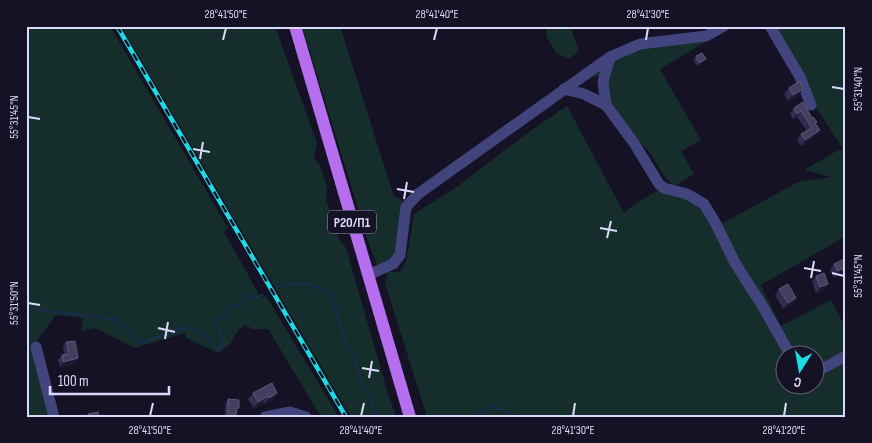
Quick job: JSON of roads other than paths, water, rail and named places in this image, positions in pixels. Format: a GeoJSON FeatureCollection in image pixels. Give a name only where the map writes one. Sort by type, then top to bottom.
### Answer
{"type":"FeatureCollection","features":[{"type":"Feature","properties":{"kind":"main road","name":"Р20/П1"},"geometry":{"type":"LineString","coordinates":[[295,26],[410,417]]}},
{"type":"Feature","properties":{"kind":"street"},"geometry":{"type":"LineString","coordinates":[[368,275],[393,264],[400,255],[406,207],[418,194],[564,89],[610,57],[640,44],[706,36],[724,26]]}},
{"type":"Feature","properties":{"kind":"street"},"geometry":{"type":"LineString","coordinates":[[770,26],[800,77],[811,105]]}},
{"type":"Feature","properties":{"kind":"street"},"geometry":{"type":"LineString","coordinates":[[606,105],[604,82],[610,57]]}},
{"type":"Feature","properties":{"kind":"street"},"geometry":{"type":"LineString","coordinates":[[564,89],[584,94],[606,105],[634,143],[659,184],[664,188],[687,194],[704,204],[735,263],[785,346]]}},
{"type":"Feature","properties":{"kind":"street"},"geometry":{"type":"LineString","coordinates":[[36,347],[54,417]]}},
{"type":"Feature","properties":{"kind":"street"},"geometry":{"type":"LineString","coordinates":[[824,368],[846,356]]}},
{"type":"Feature","properties":{"kind":"street"},"geometry":{"type":"LineString","coordinates":[[265,417],[290,412],[306,417]]}},
{"type":"Feature","properties":{"kind":"waterway"},"geometry":{"type":"LineString","coordinates":[[276,286],[306,283],[331,294],[345,338],[377,417]]}},
{"type":"Feature","properties":{"kind":"waterway"},"geometry":{"type":"LineString","coordinates":[[26,308],[119,320],[140,343],[188,327],[203,333],[218,351],[224,341],[215,321],[224,316],[230,305],[240,307],[245,294],[254,299],[262,295]]}},
{"type":"Feature","properties":{"kind":"waterway"},"geometry":{"type":"LineString","coordinates":[[472,417],[493,406],[520,417]]}},
{"type":"Feature","properties":{"kind":"railway"},"geometry":{"type":"LineString","coordinates":[[117,26],[346,417]]}}]}
